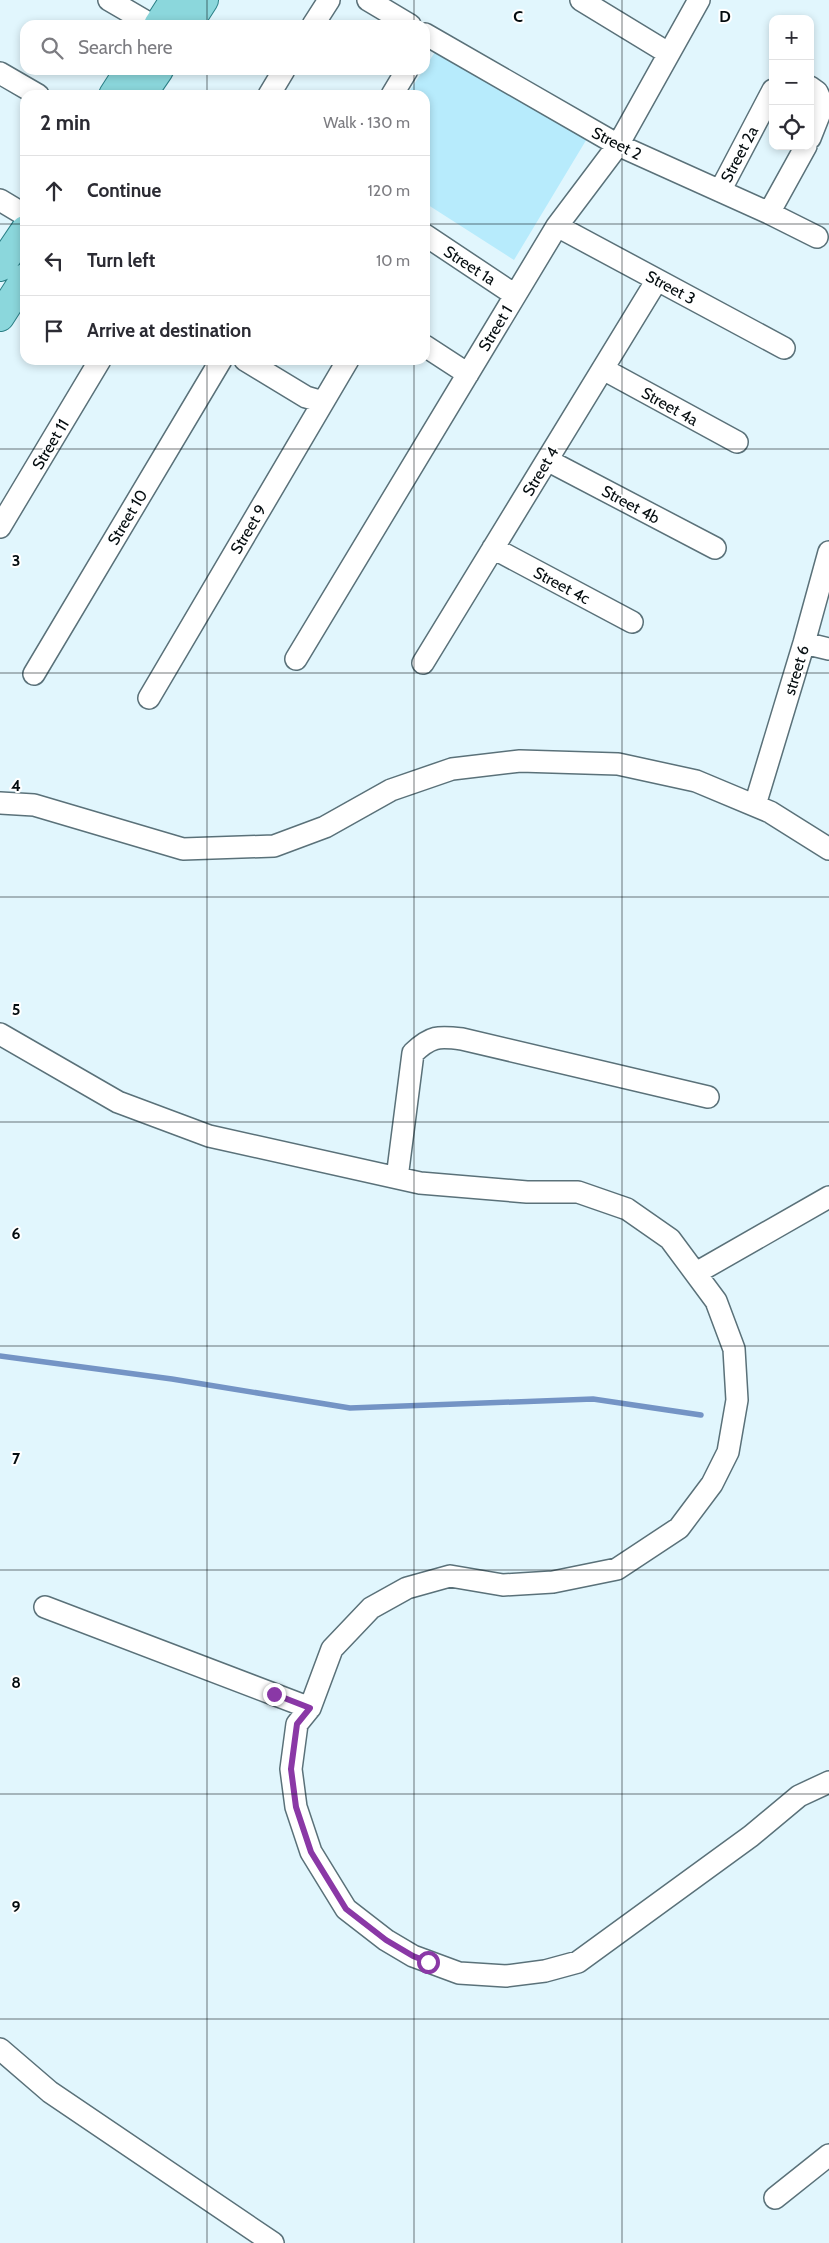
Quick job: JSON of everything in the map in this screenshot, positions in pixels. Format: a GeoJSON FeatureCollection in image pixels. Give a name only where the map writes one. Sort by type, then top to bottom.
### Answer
{"type":"FeatureCollection","features":[{"type":"Feature","properties":{"kind":"main road"},"geometry":{"type":"LineString","coordinates":[[116,90],[126,75]]}},
{"type":"Feature","properties":{"kind":"main road"},"geometry":{"type":"LineString","coordinates":[[145,90],[156,75]]}},
{"type":"Feature","properties":{"kind":"main road"},"geometry":{"type":"LineString","coordinates":[[0,267],[20,237]]}},
{"type":"Feature","properties":{"kind":"main road"},"geometry":{"type":"LineString","coordinates":[[0,317],[20,286]]}},
{"type":"Feature","properties":{"kind":"street"},"geometry":{"type":"LineString","coordinates":[[109,0],[174,13]]}},
{"type":"Feature","properties":{"kind":"street"},"geometry":{"type":"LineString","coordinates":[[316,20],[329,0]]}},
{"type":"Feature","properties":{"kind":"street"},"geometry":{"type":"LineString","coordinates":[[368,0],[402,20]]}},
{"type":"Feature","properties":{"kind":"street"},"geometry":{"type":"LineString","coordinates":[[581,0],[668,53]]}},
{"type":"Feature","properties":{"kind":"street","name":"Street 1"},"geometry":{"type":"LineString","coordinates":[[296,659],[557,226],[618,146],[699,0]]}},
{"type":"Feature","properties":{"kind":"street","name":"Street 2"},"geometry":{"type":"LineString","coordinates":[[430,39],[618,146],[769,213],[818,237]]}},
{"type":"Feature","properties":{"kind":"street"},"geometry":{"type":"LineString","coordinates":[[0,73],[29,90]]}},
{"type":"Feature","properties":{"kind":"street"},"geometry":{"type":"LineString","coordinates":[[272,90],[281,75]]}},
{"type":"Feature","properties":{"kind":"street"},"geometry":{"type":"LineString","coordinates":[[395,90],[404,75]]}},
{"type":"Feature","properties":{"kind":"street"},"geometry":{"type":"LineString","coordinates":[[814,90],[823,105],[814,128]]}},
{"type":"Feature","properties":{"kind":"street","name":"Street 2a"},"geometry":{"type":"LineString","coordinates":[[720,191],[769,98]]}},
{"type":"Feature","properties":{"kind":"street"},"geometry":{"type":"LineString","coordinates":[[769,213],[804,150]]}},
{"type":"Feature","properties":{"kind":"street"},"geometry":{"type":"LineString","coordinates":[[0,200],[20,212]]}},
{"type":"Feature","properties":{"kind":"street","name":"Street 3"},"geometry":{"type":"LineString","coordinates":[[557,226],[784,348]]}},
{"type":"Feature","properties":{"kind":"street","name":"Street 1a"},"geometry":{"type":"LineString","coordinates":[[430,238],[515,295]]}},
{"type":"Feature","properties":{"kind":"street","name":"Street 4"},"geometry":{"type":"LineString","coordinates":[[423,663],[657,280]]}},
{"type":"Feature","properties":{"kind":"street"},"geometry":{"type":"LineString","coordinates":[[430,349],[468,374]]}},
{"type":"Feature","properties":{"kind":"street","name":"Street 11"},"geometry":{"type":"LineString","coordinates":[[0,527],[97,365]]}},
{"type":"Feature","properties":{"kind":"street","name":"Street 10"},"geometry":{"type":"LineString","coordinates":[[34,674],[218,365]]}},
{"type":"Feature","properties":{"kind":"street"},"geometry":{"type":"LineString","coordinates":[[253,365],[306,397],[323,402]]}},
{"type":"Feature","properties":{"kind":"street","name":"Street 9"},"geometry":{"type":"LineString","coordinates":[[149,698],[345,365]]}},
{"type":"Feature","properties":{"kind":"street","name":"Street 4a"},"geometry":{"type":"LineString","coordinates":[[603,369],[737,442]]}},
{"type":"Feature","properties":{"kind":"street","name":"Street 4b"},"geometry":{"type":"LineString","coordinates":[[547,460],[715,548]]}},
{"type":"Feature","properties":{"kind":"street","name":"Street 4c"},"geometry":{"type":"LineString","coordinates":[[493,548],[632,622]]}},
{"type":"Feature","properties":{"kind":"street","name":"street 6"},"geometry":{"type":"LineString","coordinates":[[758,797],[829,552]]}},
{"type":"Feature","properties":{"kind":"street"},"geometry":{"type":"LineString","coordinates":[[804,643],[829,649]]}},
{"type":"Feature","properties":{"kind":"street"},"geometry":{"type":"LineString","coordinates":[[0,803],[34,805],[184,849],[274,846],[325,827],[391,790],[452,768],[520,761],[618,764],[758,797],[770,812],[829,849]]}},
{"type":"Feature","properties":{"kind":"street"},"geometry":{"type":"LineString","coordinates":[[0,1034],[118,1102],[209,1136],[420,1183],[518,1192],[578,1192],[627,1209],[670,1239],[716,1301],[734,1349],[737,1400],[728,1452],[712,1484],[679,1528],[617,1569],[553,1582],[503,1585],[450,1576],[407,1588],[371,1608],[332,1649],[310,1708],[297,1724],[291,1769],[296,1807],[311,1852],[346,1909],[386,1940],[413,1956],[459,1973],[506,1976],[545,1971],[578,1962],[751,1836],[799,1796],[829,1782]]}},
{"type":"Feature","properties":{"kind":"street"},"geometry":{"type":"LineString","coordinates":[[397,1178],[413,1052],[426,1041],[438,1036],[462,1038],[708,1097]]}},
{"type":"Feature","properties":{"kind":"street"},"geometry":{"type":"LineString","coordinates":[[696,1273],[829,1197]]}},
{"type":"Feature","properties":{"kind":"street"},"geometry":{"type":"LineString","coordinates":[[45,1607],[310,1708]]}},
{"type":"Feature","properties":{"kind":"street"},"geometry":{"type":"LineString","coordinates":[[0,2049],[50,2092],[273,2243]]}},
{"type":"Feature","properties":{"kind":"street"},"geometry":{"type":"LineString","coordinates":[[776,2198],[829,2155]]}},
{"type":"Feature","properties":{"kind":"shaded area"},"geometry":{"type":"Polygon","coordinates":[[[435,52],[588,137],[514,260],[430,206],[430,90],[410,90],[420,75],[430,75],[430,60],[435,52]]]}},
{"type":"Feature","properties":{"kind":"waterway"},"geometry":{"type":"LineString","coordinates":[[0,1356],[172,1379],[350,1408],[593,1399],[701,1415]]}},
{"type":"Feature","properties":{"kind":"route"},"geometry":{"type":"LineString","coordinates":[[274,1694],[310,1708],[297,1724],[291,1769],[296,1807],[311,1852],[346,1909],[386,1940],[413,1956],[428,1962]]}}]}
